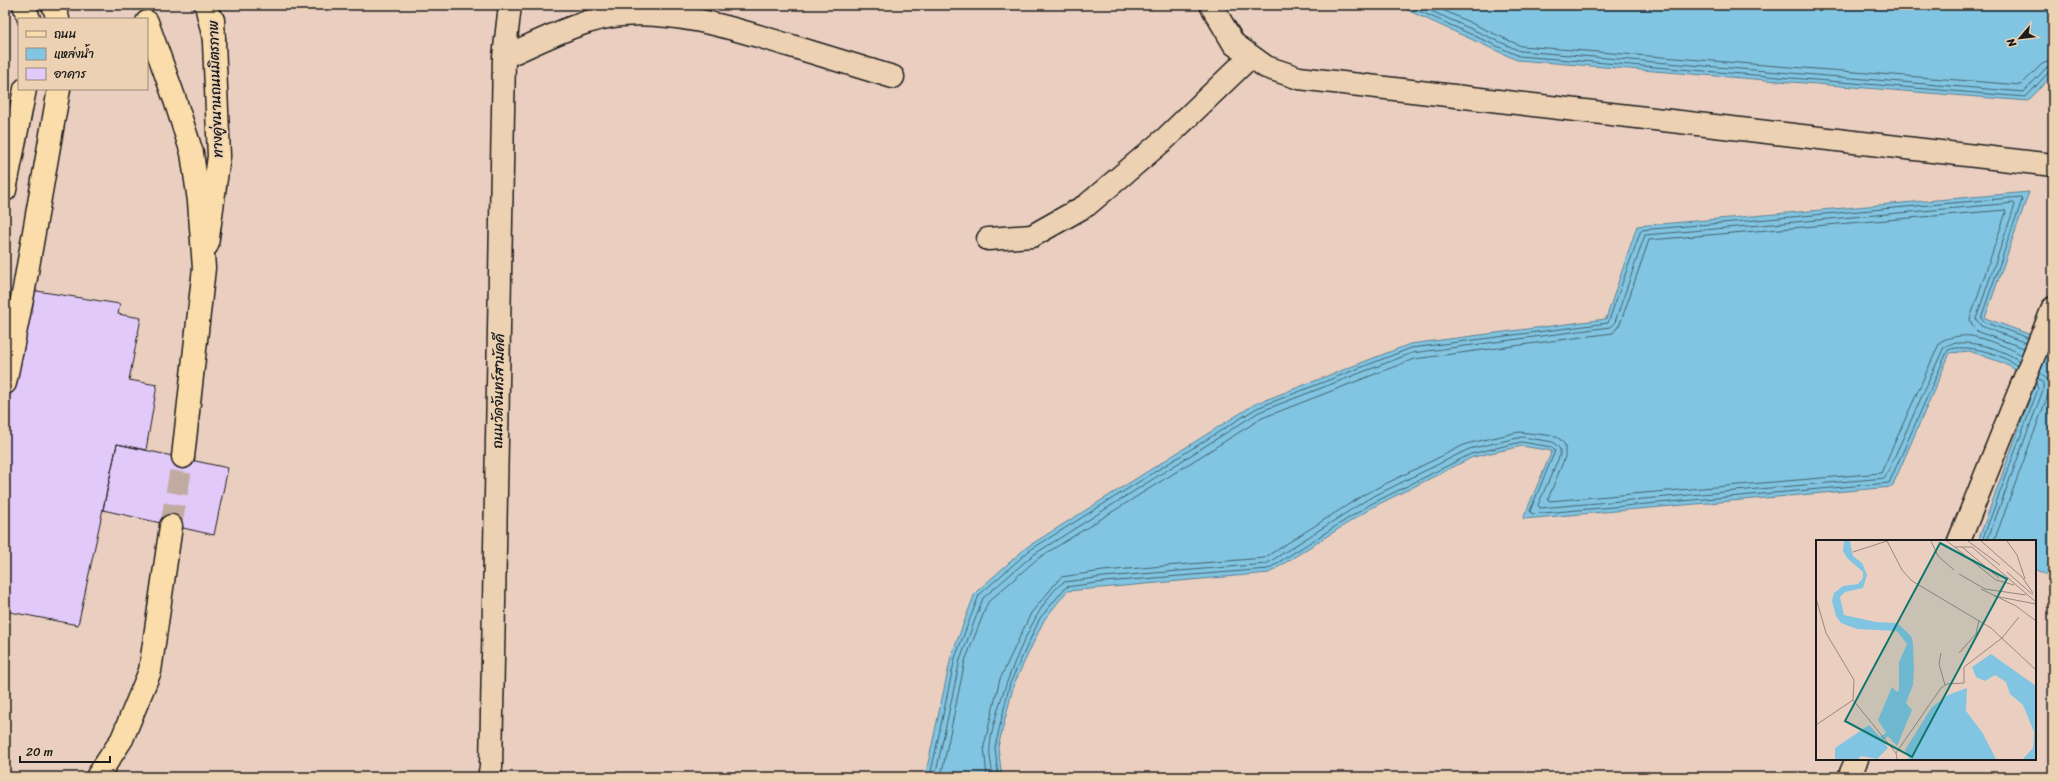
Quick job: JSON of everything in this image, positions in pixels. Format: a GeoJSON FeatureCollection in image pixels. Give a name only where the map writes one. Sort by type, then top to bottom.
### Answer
{"type":"FeatureCollection","features":[{"type":"Feature","properties":{"kind":"main road"},"geometry":{"type":"LineString","coordinates":[[24,5],[29,18]]}},
{"type":"Feature","properties":{"kind":"main road"},"geometry":{"type":"LineString","coordinates":[[53,5],[58,18]]}},
{"type":"Feature","properties":{"kind":"main road"},"geometry":{"type":"LineString","coordinates":[[141,5],[146,18]]}},
{"type":"Feature","properties":{"kind":"main road"},"geometry":{"type":"LineString","coordinates":[[206,5],[214,39]]}},
{"type":"Feature","properties":{"kind":"main road","name":"ทางคู่ขนานถนนมิตรภาพ"},"geometry":{"type":"LineString","coordinates":[[204,268],[219,156],[212,5]]}},
{"type":"Feature","properties":{"kind":"main road"},"geometry":{"type":"LineString","coordinates":[[148,23],[192,153],[199,201],[204,268],[183,457]]}},
{"type":"Feature","properties":{"kind":"main road"},"geometry":{"type":"LineString","coordinates":[[5,190],[25,90]]}},
{"type":"Feature","properties":{"kind":"main road"},"geometry":{"type":"LineString","coordinates":[[5,383],[24,289],[59,90]]}},
{"type":"Feature","properties":{"kind":"main road"},"geometry":{"type":"LineString","coordinates":[[97,777],[122,739],[150,671],[171,526]]}},
{"type":"Feature","properties":{"kind":"street","name":"ถนนวัดจันทร์สามัคคี"},"geometry":{"type":"LineString","coordinates":[[489,777],[491,759],[504,57],[510,5]]}},
{"type":"Feature","properties":{"kind":"street"},"geometry":{"type":"LineString","coordinates":[[1211,5],[1234,44],[1266,67],[1299,78],[2053,165]]}},
{"type":"Feature","properties":{"kind":"street"},"geometry":{"type":"LineString","coordinates":[[504,57],[591,22],[620,15],[649,14],[699,21],[722,26],[893,77]]}},
{"type":"Feature","properties":{"kind":"street"},"geometry":{"type":"LineString","coordinates":[[988,239],[1032,236],[1087,205],[1166,138],[1251,56]]}},
{"type":"Feature","properties":{"kind":"street"},"geometry":{"type":"LineString","coordinates":[[1959,540],[2053,308]]}},
{"type":"Feature","properties":{"kind":"street"},"geometry":{"type":"LineString","coordinates":[[1849,777],[1857,760]]}},
{"type":"Feature","properties":{"kind":"water"},"geometry":{"type":"Polygon","coordinates":[[[1396,5],[2053,5],[2053,74],[2028,101],[1517,60],[1396,5]]]}},
{"type":"Feature","properties":{"kind":"water"},"geometry":{"type":"Polygon","coordinates":[[[2029,192],[1985,318],[2050,342],[2053,336],[2053,578],[2036,570],[2036,540],[1978,540],[2034,387],[2009,365],[1969,351],[1950,353],[1892,487],[1523,519],[1552,451],[1522,446],[1473,457],[1373,507],[1269,573],[1067,591],[1044,620],[1014,684],[998,747],[1002,777],[925,777],[951,657],[975,593],[1027,547],[1255,404],[1410,344],[1606,319],[1637,226],[2029,192]]]}},
{"type":"Feature","properties":{"kind":"building"},"geometry":{"type":"Polygon","coordinates":[[[24,289],[120,304],[118,314],[141,318],[129,380],[157,385],[146,450],[117,444],[78,625],[5,611],[5,358],[24,289]]]}},
{"type":"Feature","properties":{"kind":"building"},"geometry":{"type":"Polygon","coordinates":[[[117,444],[228,468],[214,535],[103,510],[117,444]]]}},
{"type":"Feature","properties":{"kind":"tunnel"},"geometry":{"type":"LineString","coordinates":[[171,526],[183,457]]}}]}
